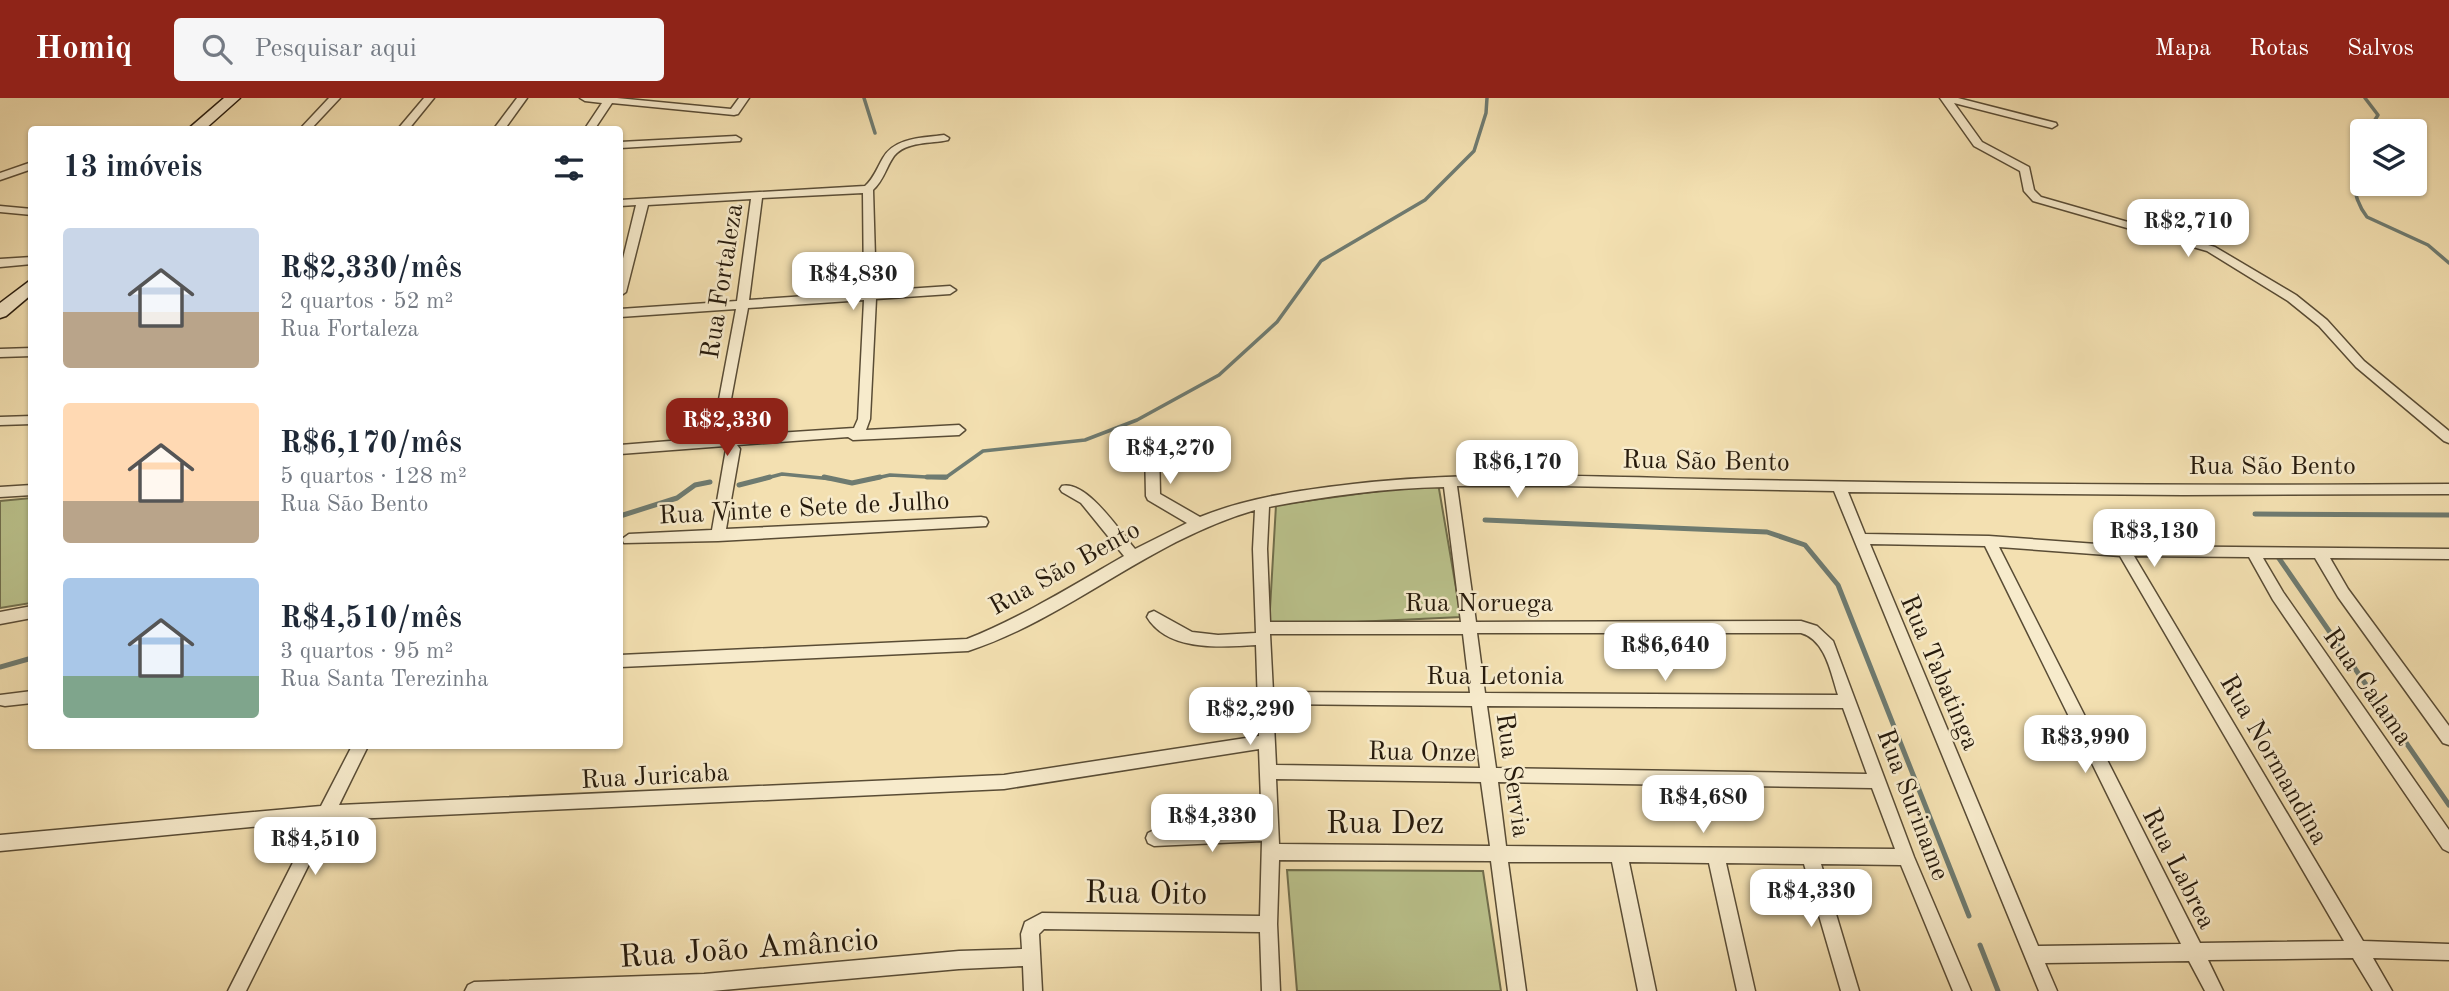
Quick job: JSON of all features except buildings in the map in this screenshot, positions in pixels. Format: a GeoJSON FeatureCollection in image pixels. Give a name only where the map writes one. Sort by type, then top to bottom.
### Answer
{"type":"FeatureCollection","features":[{"type":"Feature","properties":{"kind":"street"},"geometry":{"type":"LineString","coordinates":[[197,126],[221,98]]}},
{"type":"Feature","properties":{"kind":"street"},"geometry":{"type":"LineString","coordinates":[[199,126],[233,98]]}},
{"type":"Feature","properties":{"kind":"street"},"geometry":{"type":"LineString","coordinates":[[308,126],[335,98]]}},
{"type":"Feature","properties":{"kind":"street"},"geometry":{"type":"LineString","coordinates":[[405,126],[429,98]]}},
{"type":"Feature","properties":{"kind":"street"},"geometry":{"type":"LineString","coordinates":[[501,126],[522,98]]}},
{"type":"Feature","properties":{"kind":"street"},"geometry":{"type":"LineString","coordinates":[[585,98],[734,111],[744,98]]}},
{"type":"Feature","properties":{"kind":"street"},"geometry":{"type":"LineString","coordinates":[[1945,98],[2052,125]]}},
{"type":"Feature","properties":{"kind":"street"},"geometry":{"type":"LineString","coordinates":[[1945,98],[1978,144],[2025,169],[2029,191],[2036,199],[2211,249],[2292,298],[2323,323],[2360,364],[2449,438]]}},
{"type":"Feature","properties":{"kind":"street"},"geometry":{"type":"LineString","coordinates":[[592,126],[609,100]]}},
{"type":"Feature","properties":{"kind":"street"},"geometry":{"type":"LineString","coordinates":[[623,203],[868,189],[879,180],[889,155],[898,147],[944,138]]}},
{"type":"Feature","properties":{"kind":"street"},"geometry":{"type":"LineString","coordinates":[[623,145],[736,139]]}},
{"type":"Feature","properties":{"kind":"street"},"geometry":{"type":"LineString","coordinates":[[0,177],[28,166]]}},
{"type":"Feature","properties":{"kind":"street"},"geometry":{"type":"LineString","coordinates":[[852,435],[859,432],[864,423],[870,296],[868,189]]}},
{"type":"Feature","properties":{"kind":"street","name":"Rua Fortaleza"},"geometry":{"type":"LineString","coordinates":[[718,536],[733,449],[726,441],[720,426],[743,306],[757,194]]}},
{"type":"Feature","properties":{"kind":"street"},"geometry":{"type":"LineString","coordinates":[[623,280],[643,201]]}},
{"type":"Feature","properties":{"kind":"street"},"geometry":{"type":"LineString","coordinates":[[0,209],[28,212]]}},
{"type":"Feature","properties":{"kind":"street"},"geometry":{"type":"LineString","coordinates":[[0,263],[28,260]]}},
{"type":"Feature","properties":{"kind":"street"},"geometry":{"type":"LineString","coordinates":[[0,312],[28,290]]}},
{"type":"Feature","properties":{"kind":"street"},"geometry":{"type":"LineString","coordinates":[[623,313],[950,290]]}},
{"type":"Feature","properties":{"kind":"street"},"geometry":{"type":"LineString","coordinates":[[0,354],[28,352]]}},
{"type":"Feature","properties":{"kind":"street"},"geometry":{"type":"LineString","coordinates":[[0,421],[28,420]]}},
{"type":"Feature","properties":{"kind":"street"},"geometry":{"type":"LineString","coordinates":[[623,450],[726,441],[959,430]]}},
{"type":"Feature","properties":{"kind":"street"},"geometry":{"type":"LineString","coordinates":[[1152,446],[1153,496],[1197,522]]}},
{"type":"Feature","properties":{"kind":"street","name":"Rua São Bento"},"geometry":{"type":"LineString","coordinates":[[623,661],[968,645],[1006,629],[1132,556],[1197,522],[1262,503],[1323,491],[1450,482],[1839,487],[1934,491],[2449,489]]}},
{"type":"Feature","properties":{"kind":"street","name":"Rua Servia"},"geometry":{"type":"LineString","coordinates":[[1450,482],[1517,991]]}},
{"type":"Feature","properties":{"kind":"street","name":"Rua Tabatinga"},"geometry":{"type":"LineString","coordinates":[[1839,487],[2048,991]]}},
{"type":"Feature","properties":{"kind":"street"},"geometry":{"type":"LineString","coordinates":[[1068,489],[1086,499],[1132,556]]}},
{"type":"Feature","properties":{"kind":"street"},"geometry":{"type":"LineString","coordinates":[[0,492],[28,490]]}},
{"type":"Feature","properties":{"kind":"street"},"geometry":{"type":"LineString","coordinates":[[1262,503],[1263,634],[1269,772],[1268,833],[1271,852],[1268,924],[1271,991]]}},
{"type":"Feature","properties":{"kind":"street","name":"Rua Vinte e Sete de Julho"},"geometry":{"type":"LineString","coordinates":[[629,539],[981,522]]}},
{"type":"Feature","properties":{"kind":"street"},"geometry":{"type":"LineString","coordinates":[[1860,540],[1989,541],[2124,551],[2449,554]]}},
{"type":"Feature","properties":{"kind":"street","name":"Rua Labrea"},"geometry":{"type":"LineString","coordinates":[[1989,541],[2214,991]]}},
{"type":"Feature","properties":{"kind":"street","name":"Rua Normandina"},"geometry":{"type":"LineString","coordinates":[[2124,551],[2383,991]]}},
{"type":"Feature","properties":{"kind":"street","name":"Rua Calama"},"geometry":{"type":"LineString","coordinates":[[2253,552],[2278,596],[2449,844]]}},
{"type":"Feature","properties":{"kind":"street"},"geometry":{"type":"LineString","coordinates":[[2319,552],[2343,593],[2449,738]]}},
{"type":"Feature","properties":{"kind":"street"},"geometry":{"type":"LineString","coordinates":[[0,618],[28,613]]}},
{"type":"Feature","properties":{"kind":"street","name":"Rua Noruega"},"geometry":{"type":"LineString","coordinates":[[1154,617],[1172,632],[1185,638],[1209,641],[1263,634],[1470,626],[1801,627],[1820,635]]}},
{"type":"Feature","properties":{"kind":"street","name":"Rua Suriname"},"geometry":{"type":"LineString","coordinates":[[1820,635],[1826,641],[1906,857],[1962,991]]}},
{"type":"Feature","properties":{"kind":"street"},"geometry":{"type":"LineString","coordinates":[[5,700],[28,697]]}},
{"type":"Feature","properties":{"kind":"street","name":"Rua Letonia"},"geometry":{"type":"LineString","coordinates":[[1265,698],[1850,702]]}},
{"type":"Feature","properties":{"kind":"street","name":"Rua Juricaba"},"geometry":{"type":"LineString","coordinates":[[0,843],[326,813],[1004,782],[1268,741]]}},
{"type":"Feature","properties":{"kind":"street"},"geometry":{"type":"LineString","coordinates":[[237,991],[358,749]]}},
{"type":"Feature","properties":{"kind":"street","name":"Rua Onze"},"geometry":{"type":"LineString","coordinates":[[1269,772],[1877,781]]}},
{"type":"Feature","properties":{"kind":"street"},"geometry":{"type":"LineString","coordinates":[[1154,838],[1268,833]]}},
{"type":"Feature","properties":{"kind":"street","name":"Rua Dez"},"geometry":{"type":"LineString","coordinates":[[1271,852],[1500,851],[1906,857]]}},
{"type":"Feature","properties":{"kind":"street"},"geometry":{"type":"LineString","coordinates":[[1619,853],[1647,991]]}},
{"type":"Feature","properties":{"kind":"street"},"geometry":{"type":"LineString","coordinates":[[1715,854],[1746,991]]}},
{"type":"Feature","properties":{"kind":"street"},"geometry":{"type":"LineString","coordinates":[[1810,856],[1850,991]]}},
{"type":"Feature","properties":{"kind":"street","name":"Rua Oito"},"geometry":{"type":"LineString","coordinates":[[1029,957],[1031,928],[1042,921],[1268,924]]}},
{"type":"Feature","properties":{"kind":"street"},"geometry":{"type":"LineString","coordinates":[[2033,955],[2358,949],[2449,952]]}},
{"type":"Feature","properties":{"kind":"street"},"geometry":{"type":"LineString","coordinates":[[1029,957],[1033,991]]}},
{"type":"Feature","properties":{"kind":"street","name":"Rua João Amâncio"},"geometry":{"type":"LineString","coordinates":[[474,991],[705,983],[959,960],[1029,957]]}},
{"type":"Feature","properties":{"kind":"green space"},"geometry":{"type":"Polygon","coordinates":[[[1438,483],[1461,617],[1269,626],[1276,505],[1438,483]]]}},
{"type":"Feature","properties":{"kind":"green space"},"geometry":{"type":"Polygon","coordinates":[[[28,498],[28,603],[0,608],[0,501],[28,498]]]}},
{"type":"Feature","properties":{"kind":"green space"},"geometry":{"type":"Polygon","coordinates":[[[1287,870],[1483,871],[1501,991],[1297,991],[1287,870]]]}},
{"type":"Feature","properties":{"kind":"waterway"},"geometry":{"type":"LineString","coordinates":[[864,98],[875,133]]}},
{"type":"Feature","properties":{"kind":"waterway"},"geometry":{"type":"LineString","coordinates":[[872,479],[890,475],[945,478],[983,451],[1085,440],[1137,420],[1219,375],[1277,322],[1321,261],[1425,200],[1474,151],[1486,113],[1487,98]]}},
{"type":"Feature","properties":{"kind":"waterway"},"geometry":{"type":"LineString","coordinates":[[2365,98],[2378,115],[2376,119]]}},
{"type":"Feature","properties":{"kind":"waterway"},"geometry":{"type":"LineString","coordinates":[[2357,196],[2367,217],[2428,245],[2449,263]]}},
{"type":"Feature","properties":{"kind":"waterway"},"geometry":{"type":"LineString","coordinates":[[763,479],[782,474],[832,479]]}},
{"type":"Feature","properties":{"kind":"waterway"},"geometry":{"type":"LineString","coordinates":[[739,485],[770,477]]}},
{"type":"Feature","properties":{"kind":"waterway"},"geometry":{"type":"LineString","coordinates":[[824,477],[852,483],[880,477]]}},
{"type":"Feature","properties":{"kind":"waterway"},"geometry":{"type":"LineString","coordinates":[[927,477],[946,477]]}},
{"type":"Feature","properties":{"kind":"waterway"},"geometry":{"type":"LineString","coordinates":[[623,515],[677,498],[695,485],[710,482]]}},
{"type":"Feature","properties":{"kind":"waterway"},"geometry":{"type":"LineString","coordinates":[[2255,514],[2449,515]]}},
{"type":"Feature","properties":{"kind":"waterway"},"geometry":{"type":"LineString","coordinates":[[1485,520],[1767,532],[1805,545],[1838,585],[1969,916]]}},
{"type":"Feature","properties":{"kind":"waterway"},"geometry":{"type":"LineString","coordinates":[[2276,554],[2449,805]]}},
{"type":"Feature","properties":{"kind":"waterway"},"geometry":{"type":"LineString","coordinates":[[0,667],[28,659]]}},
{"type":"Feature","properties":{"kind":"waterway"},"geometry":{"type":"LineString","coordinates":[[1980,945],[1998,991]]}}]}
